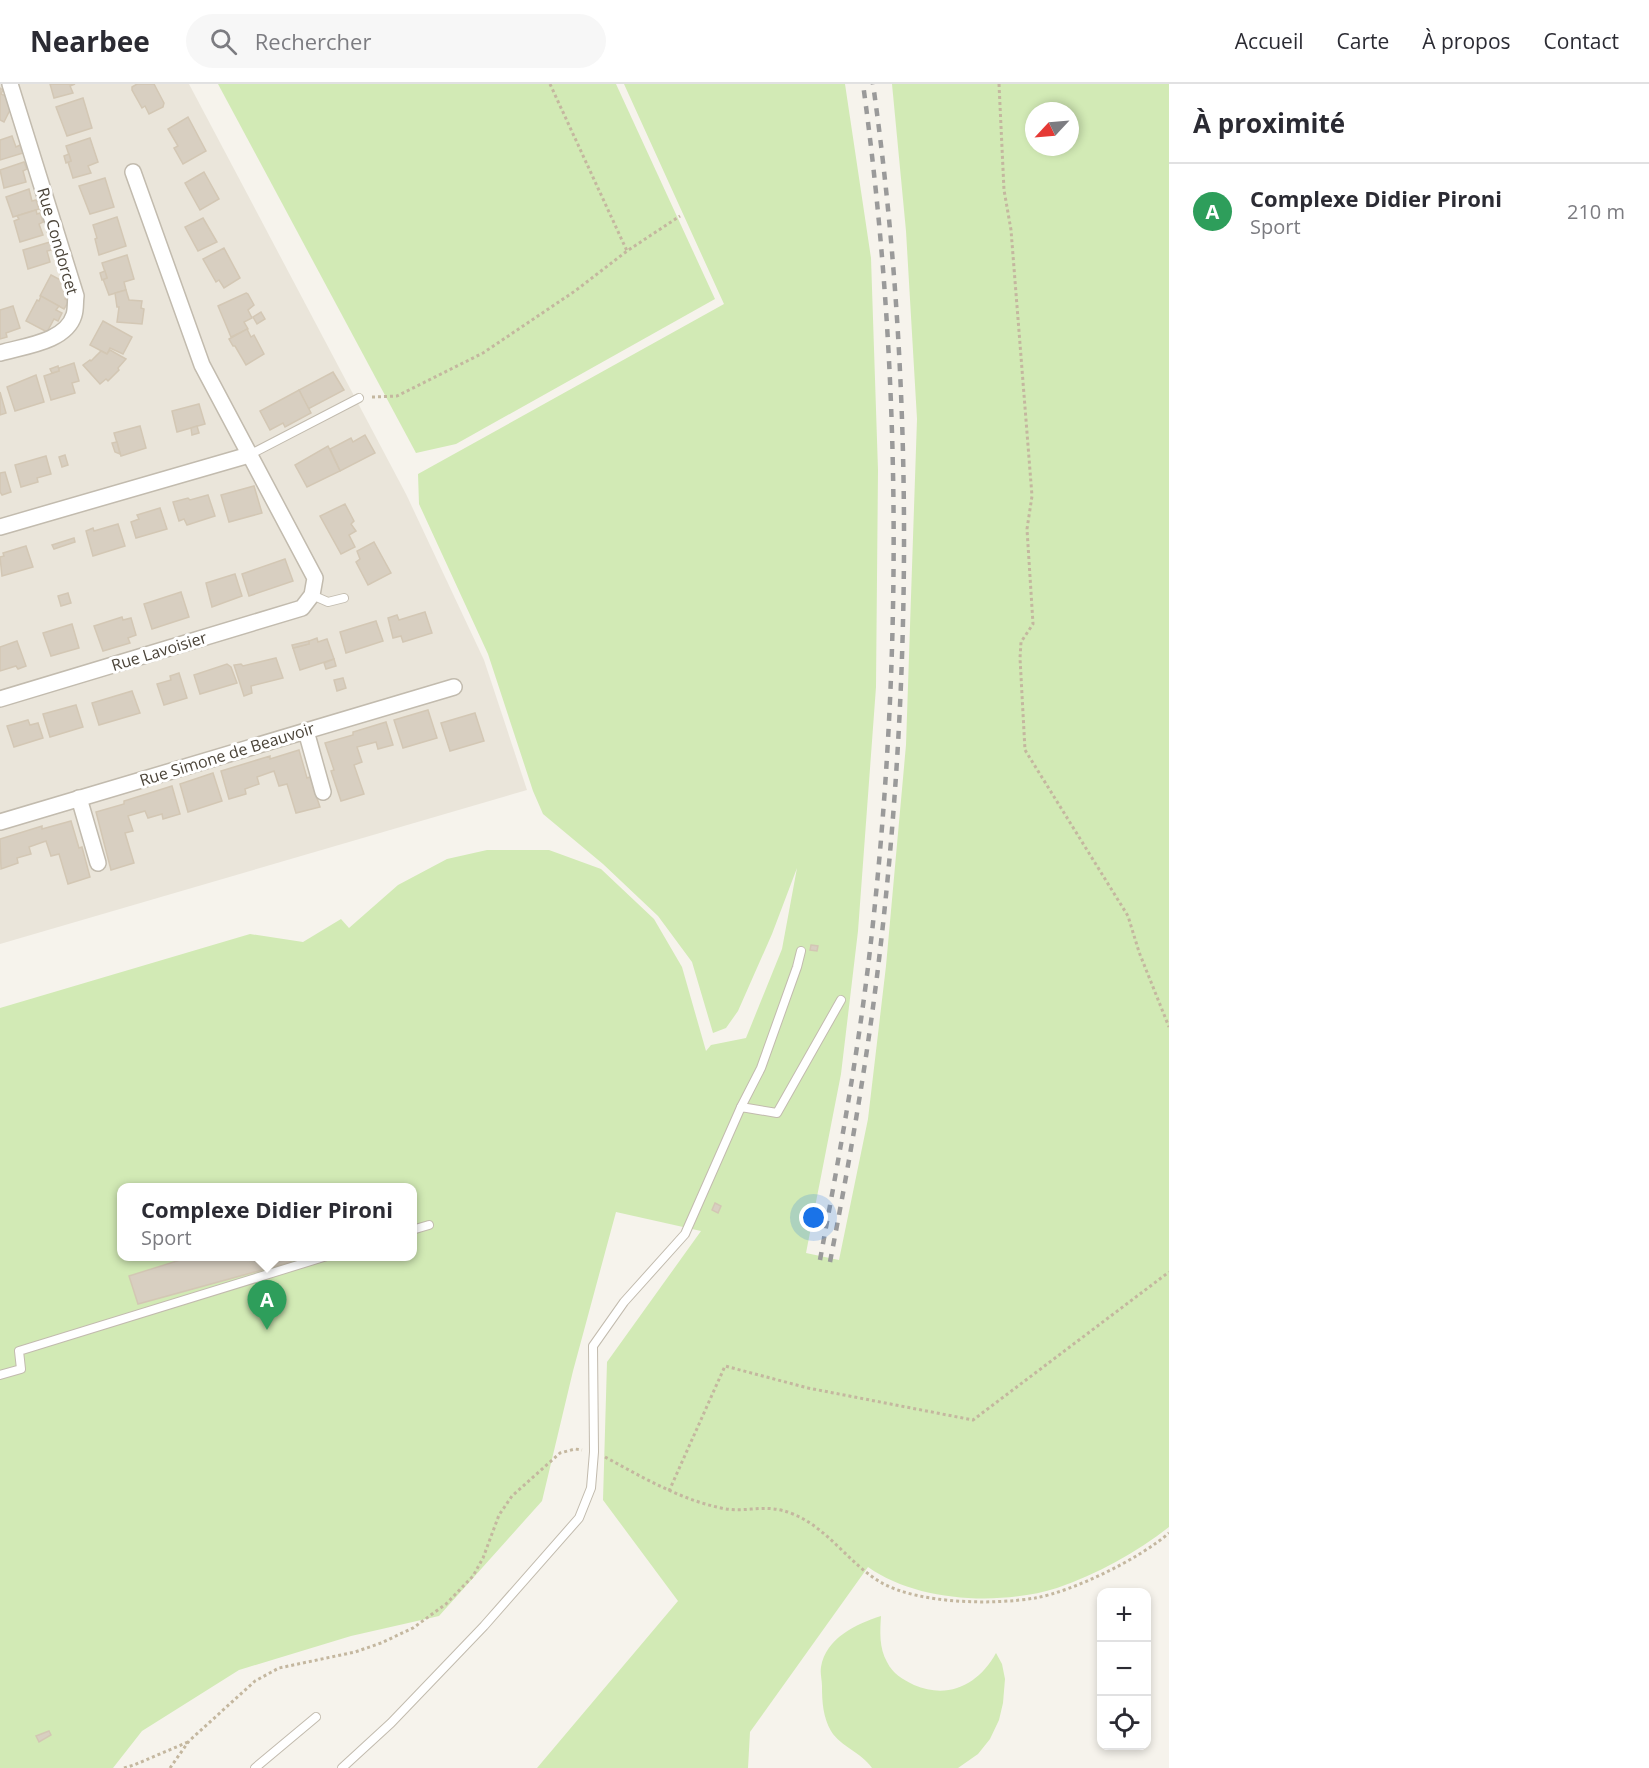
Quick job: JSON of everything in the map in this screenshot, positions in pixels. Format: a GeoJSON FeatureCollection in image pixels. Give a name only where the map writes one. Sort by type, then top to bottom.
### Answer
{"type":"FeatureCollection","features":[{"type":"Feature","properties":{"kind":"street","name":"Rue Condorcet"},"geometry":{"type":"LineString","coordinates":[[0,353],[51,338],[66,330],[74,315],[76,296],[10,84]]}},
{"type":"Feature","properties":{"kind":"street"},"geometry":{"type":"LineString","coordinates":[[133,172],[202,365],[315,578],[312,595]]}},
{"type":"Feature","properties":{"kind":"street"},"geometry":{"type":"LineString","coordinates":[[0,527],[249,455]]}},
{"type":"Feature","properties":{"kind":"street","name":"Rue Lavoisier"},"geometry":{"type":"LineString","coordinates":[[0,699],[302,608],[312,595]]}},
{"type":"Feature","properties":{"kind":"street","name":"Rue Simone de Beauvoir"},"geometry":{"type":"LineString","coordinates":[[0,822],[454,687]]}},
{"type":"Feature","properties":{"kind":"street"},"geometry":{"type":"LineString","coordinates":[[306,731],[323,792]]}},
{"type":"Feature","properties":{"kind":"street"},"geometry":{"type":"LineString","coordinates":[[79,798],[98,863]]}},
{"type":"Feature","properties":{"kind":"lane"},"geometry":{"type":"LineString","coordinates":[[249,455],[359,398]]}},
{"type":"Feature","properties":{"kind":"lane"},"geometry":{"type":"LineString","coordinates":[[312,595],[328,602],[344,598]]}},
{"type":"Feature","properties":{"kind":"lane"},"geometry":{"type":"LineString","coordinates":[[342,1768],[391,1723],[484,1626],[579,1518],[591,1488],[594,1452],[593,1346],[624,1302],[685,1234],[741,1107],[761,1068],[801,951]]}},
{"type":"Feature","properties":{"kind":"lane"},"geometry":{"type":"LineString","coordinates":[[741,1107],[777,1113],[841,1000]]}},
{"type":"Feature","properties":{"kind":"lane"},"geometry":{"type":"LineString","coordinates":[[417,1229],[429,1225]]}},
{"type":"Feature","properties":{"kind":"lane"},"geometry":{"type":"LineString","coordinates":[[0,1375],[21,1369],[19,1351],[314,1261]]}},
{"type":"Feature","properties":{"kind":"lane"},"geometry":{"type":"LineString","coordinates":[[255,1768],[316,1717]]}},
{"type":"Feature","properties":{"kind":"path"},"geometry":{"type":"LineString","coordinates":[[550,84],[627,251]]}},
{"type":"Feature","properties":{"kind":"path"},"geometry":{"type":"LineString","coordinates":[[999,84],[1004,190],[1011,230],[1032,496],[1027,528],[1034,624],[1021,642],[1020,658],[1025,750],[1128,916],[1139,952],[1169,1027]]}},
{"type":"Feature","properties":{"kind":"path"},"geometry":{"type":"LineString","coordinates":[[359,398],[397,396],[483,353],[680,216]]}},
{"type":"Feature","properties":{"kind":"path"},"geometry":{"type":"LineString","coordinates":[[669,1491],[725,1366],[808,1388],[973,1420],[1169,1272]]}},
{"type":"Feature","properties":{"kind":"path"},"geometry":{"type":"LineString","coordinates":[[170,1768],[189,1741],[255,1681],[279,1668],[355,1652],[381,1643],[413,1628],[446,1604],[473,1576],[483,1558],[499,1515],[512,1496],[560,1453],[574,1449],[594,1452],[669,1491],[723,1509],[770,1508],[796,1515],[809,1523],[883,1584],[932,1598],[963,1602],[1035,1598],[1077,1585],[1112,1569],[1158,1543],[1169,1533]]}},
{"type":"Feature","properties":{"kind":"path"},"geometry":{"type":"LineString","coordinates":[[124,1768],[134,1766],[189,1741]]}},
{"type":"Feature","properties":{"kind":"shaded area"},"geometry":{"type":"Polygon","coordinates":[[[0,84],[189,84],[406,494],[484,660],[527,790],[0,944],[0,84]]]}},
{"type":"Feature","properties":{"kind":"green space"},"geometry":{"type":"Polygon","coordinates":[[[218,84],[616,84],[715,299],[456,444],[416,453],[218,84]]]}},
{"type":"Feature","properties":{"kind":"green space"},"geometry":{"type":"Polygon","coordinates":[[[624,84],[845,84],[871,258],[878,470],[876,687],[858,931],[841,1074],[806,1253],[839,1260],[868,1119],[886,966],[906,745],[917,419],[906,231],[892,84],[1169,84],[1169,1527],[1116,1562],[1057,1588],[1035,1594],[985,1598],[934,1594],[888,1579],[868,1567],[750,1732],[748,1768],[537,1768],[678,1601],[603,1500],[607,1362],[701,1231],[616,1212],[573,1371],[542,1501],[439,1616],[351,1636],[239,1670],[142,1731],[113,1768],[0,1768],[0,1008],[250,934],[303,942],[341,919],[349,928],[398,885],[447,859],[487,850],[549,850],[601,869],[654,919],[682,967],[706,1051],[711,1045],[746,1038],[782,949],[797,868],[772,934],[738,1011],[726,1028],[713,1033],[692,962],[658,916],[603,864],[543,814],[533,791],[488,654],[419,504],[418,474],[724,304],[624,84]]]}},
{"type":"Feature","properties":{"kind":"green space"},"geometry":{"type":"Polygon","coordinates":[[[881,1616],[884,1657],[895,1673],[914,1685],[939,1691],[951,1690],[972,1681],[989,1664],[996,1653],[1002,1664],[1005,1679],[999,1720],[990,1739],[978,1754],[958,1768],[872,1768],[835,1737],[828,1726],[822,1698],[821,1669],[824,1657],[836,1640],[852,1628],[881,1616]]]}},
{"type":"Feature","properties":{"kind":"building"},"geometry":{"type":"Polygon","coordinates":[[[50,84],[75,84],[70,86],[73,93],[54,98],[50,84]]]}},
{"type":"Feature","properties":{"kind":"building"},"geometry":{"type":"Polygon","coordinates":[[[137,84],[154,84],[164,103],[163,107],[149,114],[145,106],[142,108],[132,90],[132,87],[137,84]]]}},
{"type":"Feature","properties":{"kind":"building"},"geometry":{"type":"Polygon","coordinates":[[[0,88],[3,90],[1,94],[15,100],[4,122],[0,120],[0,88]]]}},
{"type":"Feature","properties":{"kind":"building"},"geometry":{"type":"Polygon","coordinates":[[[83,98],[92,128],[67,136],[56,107],[83,98]]]}},
{"type":"Feature","properties":{"kind":"building"},"geometry":{"type":"Polygon","coordinates":[[[188,117],[206,151],[183,164],[174,148],[178,146],[168,129],[188,117]]]}},
{"type":"Feature","properties":{"kind":"building"},"geometry":{"type":"Polygon","coordinates":[[[12,136],[16,147],[20,145],[23,153],[0,160],[0,140],[12,136]]]}},
{"type":"Feature","properties":{"kind":"building"},"geometry":{"type":"Polygon","coordinates":[[[90,138],[98,162],[88,166],[91,173],[73,178],[66,146],[90,138]]]}},
{"type":"Feature","properties":{"kind":"building"},"geometry":{"type":"Polygon","coordinates":[[[69,154],[71,161],[66,163],[64,156],[69,154]]]}},
{"type":"Feature","properties":{"kind":"building"},"geometry":{"type":"Polygon","coordinates":[[[24,162],[27,169],[23,171],[26,182],[4,188],[0,170],[24,162]]]}},
{"type":"Feature","properties":{"kind":"building"},"geometry":{"type":"Polygon","coordinates":[[[204,172],[219,199],[200,210],[185,183],[204,172]]]}},
{"type":"Feature","properties":{"kind":"building"},"geometry":{"type":"Polygon","coordinates":[[[105,178],[114,207],[90,214],[79,186],[105,178]]]}},
{"type":"Feature","properties":{"kind":"building"},"geometry":{"type":"Polygon","coordinates":[[[29,189],[32,201],[36,200],[39,209],[13,217],[6,197],[29,189]]]}},
{"type":"Feature","properties":{"kind":"building"},"geometry":{"type":"Polygon","coordinates":[[[36,210],[37,214],[40,213],[43,222],[39,224],[43,235],[20,242],[14,221],[19,219],[17,216],[36,210]]]}},
{"type":"Feature","properties":{"kind":"building"},"geometry":{"type":"Polygon","coordinates":[[[117,217],[126,246],[99,255],[93,225],[117,217]]]}},
{"type":"Feature","properties":{"kind":"building"},"geometry":{"type":"Polygon","coordinates":[[[203,218],[217,242],[198,251],[185,227],[203,218]]]}},
{"type":"Feature","properties":{"kind":"building"},"geometry":{"type":"Polygon","coordinates":[[[50,242],[52,250],[47,251],[50,262],[28,269],[23,250],[50,242]]]}},
{"type":"Feature","properties":{"kind":"building"},"geometry":{"type":"Polygon","coordinates":[[[224,248],[240,278],[224,288],[219,280],[216,282],[203,259],[224,248]]]}},
{"type":"Feature","properties":{"kind":"building"},"geometry":{"type":"Polygon","coordinates":[[[127,255],[134,279],[124,282],[126,290],[109,295],[103,279],[107,278],[102,263],[127,255]]]}},
{"type":"Feature","properties":{"kind":"building"},"geometry":{"type":"Polygon","coordinates":[[[105,271],[107,278],[102,280],[100,273],[105,271]]]}},
{"type":"Feature","properties":{"kind":"building"},"geometry":{"type":"Polygon","coordinates":[[[51,275],[72,286],[65,299],[69,301],[64,309],[40,296],[51,275]]]}},
{"type":"Feature","properties":{"kind":"building"},"geometry":{"type":"Polygon","coordinates":[[[126,290],[129,300],[142,301],[141,308],[144,309],[142,324],[117,322],[119,307],[117,307],[115,293],[126,290]]]}},
{"type":"Feature","properties":{"kind":"building"},"geometry":{"type":"Polygon","coordinates":[[[246,293],[254,305],[248,310],[252,318],[244,322],[248,329],[231,337],[218,306],[246,293]]]}},
{"type":"Feature","properties":{"kind":"building"},"geometry":{"type":"Polygon","coordinates":[[[41,296],[59,306],[56,310],[62,313],[58,321],[54,319],[47,332],[26,321],[41,296]]]}},
{"type":"Feature","properties":{"kind":"building"},"geometry":{"type":"Polygon","coordinates":[[[13,306],[20,328],[6,333],[7,337],[0,339],[0,310],[13,306]]]}},
{"type":"Feature","properties":{"kind":"building"},"geometry":{"type":"Polygon","coordinates":[[[261,312],[265,319],[257,324],[253,317],[261,312]]]}},
{"type":"Feature","properties":{"kind":"building"},"geometry":{"type":"Polygon","coordinates":[[[103,321],[132,337],[123,354],[110,348],[107,354],[90,345],[103,321]]]}},
{"type":"Feature","properties":{"kind":"building"},"geometry":{"type":"Polygon","coordinates":[[[247,329],[251,337],[254,335],[264,354],[246,365],[229,339],[247,329]]]}},
{"type":"Feature","properties":{"kind":"building"},"geometry":{"type":"Polygon","coordinates":[[[110,350],[126,359],[108,381],[106,379],[100,384],[83,365],[101,351],[107,354],[110,350]]]}},
{"type":"Feature","properties":{"kind":"building"},"geometry":{"type":"Polygon","coordinates":[[[74,363],[79,381],[72,383],[75,393],[51,400],[44,376],[74,363]]]}},
{"type":"Feature","properties":{"kind":"building"},"geometry":{"type":"Polygon","coordinates":[[[58,366],[59,371],[52,373],[50,369],[58,366]]]}},
{"type":"Feature","properties":{"kind":"building"},"geometry":{"type":"Polygon","coordinates":[[[333,372],[344,390],[308,409],[299,390],[333,372]]]}},
{"type":"Feature","properties":{"kind":"building"},"geometry":{"type":"Polygon","coordinates":[[[36,375],[44,402],[15,411],[7,387],[36,375]]]}},
{"type":"Feature","properties":{"kind":"building"},"geometry":{"type":"Polygon","coordinates":[[[299,390],[311,413],[285,427],[283,423],[270,430],[260,411],[299,390]]]}},
{"type":"Feature","properties":{"kind":"building"},"geometry":{"type":"Polygon","coordinates":[[[0,392],[6,413],[0,415],[0,392]]]}},
{"type":"Feature","properties":{"kind":"building"},"geometry":{"type":"Polygon","coordinates":[[[199,404],[205,424],[177,432],[172,411],[199,404]]]}},
{"type":"Feature","properties":{"kind":"building"},"geometry":{"type":"Polygon","coordinates":[[[140,426],[146,448],[121,456],[114,433],[140,426]]]}},
{"type":"Feature","properties":{"kind":"building"},"geometry":{"type":"Polygon","coordinates":[[[197,426],[199,433],[192,435],[191,428],[197,426]]]}},
{"type":"Feature","properties":{"kind":"building"},"geometry":{"type":"Polygon","coordinates":[[[365,435],[375,453],[340,471],[330,449],[351,438],[353,442],[365,435]]]}},
{"type":"Feature","properties":{"kind":"building"},"geometry":{"type":"Polygon","coordinates":[[[117,442],[120,454],[115,452],[112,443],[117,442]]]}},
{"type":"Feature","properties":{"kind":"building"},"geometry":{"type":"Polygon","coordinates":[[[328,446],[340,471],[307,487],[295,465],[328,446]]]}},
{"type":"Feature","properties":{"kind":"building"},"geometry":{"type":"Polygon","coordinates":[[[65,455],[68,465],[62,467],[59,457],[65,455]]]}},
{"type":"Feature","properties":{"kind":"building"},"geometry":{"type":"Polygon","coordinates":[[[46,456],[51,474],[37,478],[38,482],[21,487],[15,465],[46,456]]]}},
{"type":"Feature","properties":{"kind":"building"},"geometry":{"type":"Polygon","coordinates":[[[5,472],[11,492],[2,495],[0,473],[5,472]]]}},
{"type":"Feature","properties":{"kind":"building"},"geometry":{"type":"Polygon","coordinates":[[[254,486],[262,513],[229,522],[221,495],[254,486]]]}},
{"type":"Feature","properties":{"kind":"building"},"geometry":{"type":"Polygon","coordinates":[[[208,495],[215,516],[187,525],[184,519],[179,521],[173,502],[208,495]]]}},
{"type":"Feature","properties":{"kind":"building"},"geometry":{"type":"Polygon","coordinates":[[[345,504],[354,521],[351,524],[356,531],[349,535],[355,547],[341,554],[320,516],[345,504]]]}},
{"type":"Feature","properties":{"kind":"building"},"geometry":{"type":"Polygon","coordinates":[[[160,508],[167,529],[136,538],[131,522],[139,519],[137,515],[160,508]]]}},
{"type":"Feature","properties":{"kind":"building"},"geometry":{"type":"Polygon","coordinates":[[[118,524],[125,546],[93,556],[86,531],[118,524]]]}},
{"type":"Feature","properties":{"kind":"building"},"geometry":{"type":"Polygon","coordinates":[[[74,538],[75,542],[54,549],[52,545],[74,538]]]}},
{"type":"Feature","properties":{"kind":"building"},"geometry":{"type":"Polygon","coordinates":[[[374,542],[391,573],[368,585],[356,562],[360,559],[357,551],[374,542]]]}},
{"type":"Feature","properties":{"kind":"building"},"geometry":{"type":"Polygon","coordinates":[[[26,546],[33,567],[2,576],[0,557],[4,556],[3,553],[26,546]]]}},
{"type":"Feature","properties":{"kind":"building"},"geometry":{"type":"Polygon","coordinates":[[[285,559],[293,581],[249,596],[242,574],[285,559]]]}},
{"type":"Feature","properties":{"kind":"building"},"geometry":{"type":"Polygon","coordinates":[[[235,574],[242,596],[212,607],[206,583],[235,574]]]}},
{"type":"Feature","properties":{"kind":"building"},"geometry":{"type":"Polygon","coordinates":[[[181,592],[189,617],[152,629],[144,604],[181,592]]]}},
{"type":"Feature","properties":{"kind":"building"},"geometry":{"type":"Polygon","coordinates":[[[68,593],[71,603],[61,606],[58,596],[68,593]]]}},
{"type":"Feature","properties":{"kind":"building"},"geometry":{"type":"Polygon","coordinates":[[[425,612],[432,633],[403,642],[401,636],[393,638],[388,618],[397,615],[399,620],[425,612]]]}},
{"type":"Feature","properties":{"kind":"building"},"geometry":{"type":"Polygon","coordinates":[[[122,617],[123,620],[131,618],[136,635],[128,638],[130,643],[103,651],[94,626],[122,617]]]}},
{"type":"Feature","properties":{"kind":"building"},"geometry":{"type":"Polygon","coordinates":[[[376,621],[383,641],[346,653],[340,632],[376,621]]]}},
{"type":"Feature","properties":{"kind":"building"},"geometry":{"type":"Polygon","coordinates":[[[72,624],[79,648],[51,656],[43,633],[72,624]]]}},
{"type":"Feature","properties":{"kind":"building"},"geometry":{"type":"Polygon","coordinates":[[[317,638],[318,642],[327,639],[334,659],[300,670],[293,648],[309,644],[309,641],[317,638]]]}},
{"type":"Feature","properties":{"kind":"building"},"geometry":{"type":"Polygon","coordinates":[[[17,641],[26,666],[18,669],[16,666],[0,671],[0,647],[17,641]]]}},
{"type":"Feature","properties":{"kind":"building"},"geometry":{"type":"Polygon","coordinates":[[[309,641],[309,644],[293,648],[292,645],[309,641]]]}},
{"type":"Feature","properties":{"kind":"building"},"geometry":{"type":"Polygon","coordinates":[[[276,658],[283,678],[251,686],[252,693],[244,696],[234,665],[243,666],[276,658]]]}},
{"type":"Feature","properties":{"kind":"building"},"geometry":{"type":"Polygon","coordinates":[[[334,659],[336,666],[326,669],[324,663],[334,659]]]}},
{"type":"Feature","properties":{"kind":"building"},"geometry":{"type":"Polygon","coordinates":[[[227,664],[231,667],[237,683],[200,694],[194,675],[227,664]]]}},
{"type":"Feature","properties":{"kind":"building"},"geometry":{"type":"Polygon","coordinates":[[[179,673],[187,698],[164,705],[157,684],[171,680],[170,676],[179,673]]]}},
{"type":"Feature","properties":{"kind":"building"},"geometry":{"type":"Polygon","coordinates":[[[343,678],[346,688],[337,691],[334,680],[343,678]]]}},
{"type":"Feature","properties":{"kind":"building"},"geometry":{"type":"Polygon","coordinates":[[[132,691],[140,713],[99,725],[92,703],[132,691]]]}},
{"type":"Feature","properties":{"kind":"building"},"geometry":{"type":"Polygon","coordinates":[[[76,705],[83,727],[50,737],[43,714],[76,705]]]}},
{"type":"Feature","properties":{"kind":"building"},"geometry":{"type":"Polygon","coordinates":[[[428,710],[437,738],[403,748],[394,720],[428,710]]]}},
{"type":"Feature","properties":{"kind":"building"},"geometry":{"type":"Polygon","coordinates":[[[475,713],[484,741],[450,751],[441,723],[475,713]]]}},
{"type":"Feature","properties":{"kind":"building"},"geometry":{"type":"Polygon","coordinates":[[[28,720],[30,725],[38,723],[43,738],[14,747],[7,726],[28,720]]]}},
{"type":"Feature","properties":{"kind":"building"},"geometry":{"type":"Polygon","coordinates":[[[386,722],[393,745],[378,749],[376,742],[357,747],[362,762],[354,765],[364,794],[341,801],[325,743],[386,722]]]}},
{"type":"Feature","properties":{"kind":"building"},"geometry":{"type":"Polygon","coordinates":[[[299,750],[307,778],[310,777],[320,807],[296,813],[287,784],[279,786],[274,771],[257,777],[259,784],[245,789],[246,794],[229,799],[221,771],[299,750]]]}},
{"type":"Feature","properties":{"kind":"building"},"geometry":{"type":"Polygon","coordinates":[[[213,773],[222,801],[188,812],[180,784],[213,773]]]}},
{"type":"Feature","properties":{"kind":"building"},"geometry":{"type":"Polygon","coordinates":[[[172,786],[180,814],[163,819],[162,814],[148,818],[145,811],[128,816],[133,831],[125,833],[134,863],[111,870],[96,812],[172,786]]]}},
{"type":"Feature","properties":{"kind":"building"},"geometry":{"type":"Polygon","coordinates":[[[71,821],[79,848],[82,847],[90,877],[68,884],[59,854],[51,856],[46,841],[29,847],[31,854],[17,858],[18,863],[1,869],[0,839],[42,826],[42,829],[71,821]]]}},
{"type":"Feature","properties":{"kind":"building"},"geometry":{"type":"Polygon","coordinates":[[[811,945],[818,946],[817,951],[810,950],[811,945]]]}},
{"type":"Feature","properties":{"kind":"building"},"geometry":{"type":"Polygon","coordinates":[[[715,1203],[721,1206],[718,1213],[712,1210],[715,1203]]]}},
{"type":"Feature","properties":{"kind":"building"},"geometry":{"type":"Polygon","coordinates":[[[177,1261],[291,1262],[138,1304],[129,1276],[177,1261]]]}},
{"type":"Feature","properties":{"kind":"building"},"geometry":{"type":"Polygon","coordinates":[[[49,1731],[51,1735],[39,1742],[36,1736],[49,1731]]]}},
{"type":"Feature","properties":{"kind":"railway"},"geometry":{"type":"LineString","coordinates":[[820,1260],[852,1077],[868,967],[888,746],[894,525],[891,414],[886,304],[863,84]]}},
{"type":"Feature","properties":{"kind":"railway"},"geometry":{"type":"LineString","coordinates":[[830,1262],[857,1115],[878,968],[890,858],[903,637],[902,414],[896,304],[873,84]]}},
{"type":"Feature","properties":{"kind":"place","name":"Complexe Didier Pironi"},"geometry":{"type":"Point","coordinates":[267,1330]}}]}
